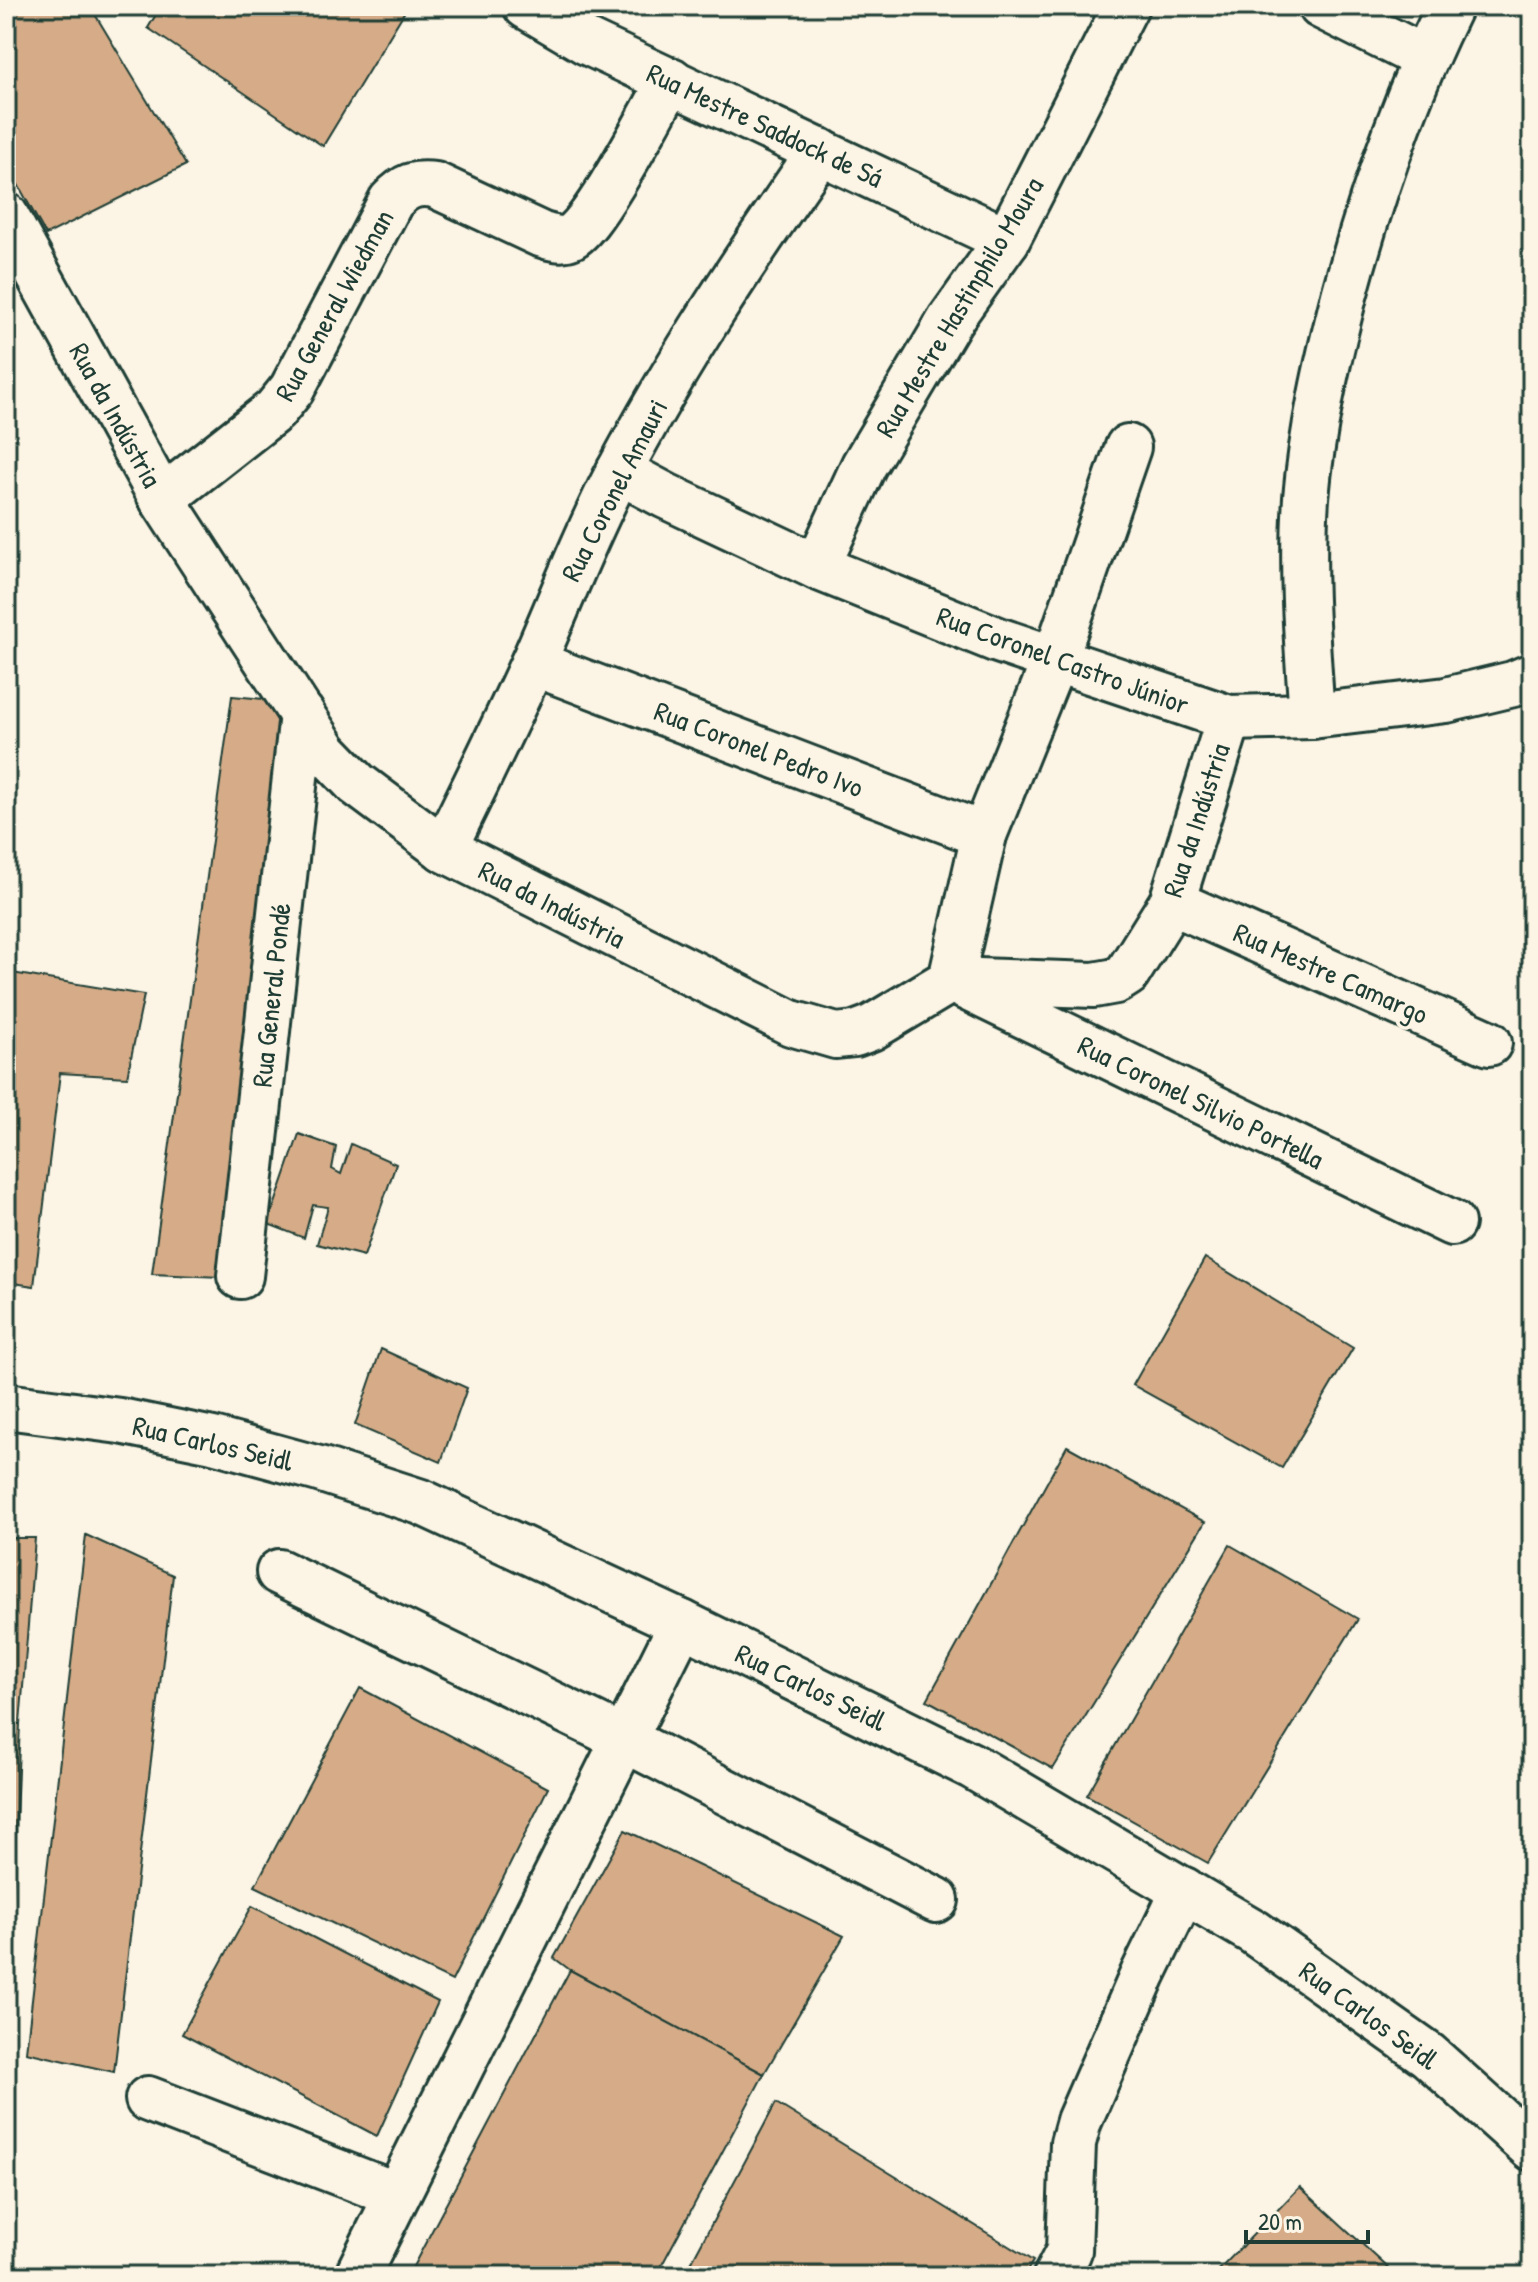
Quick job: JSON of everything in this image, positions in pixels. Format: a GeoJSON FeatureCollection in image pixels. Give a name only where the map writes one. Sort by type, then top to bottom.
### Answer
{"type":"FeatureCollection","features":[{"type":"Feature","properties":{"kind":"street","name":"Rua Mestre Saddock de Sá"},"geometry":{"type":"LineString","coordinates":[[526,6],[587,42],[1007,240]]}},
{"type":"Feature","properties":{"kind":"street","name":"Rua Mestre Hastinphilo Moura"},"geometry":{"type":"LineString","coordinates":[[817,567],[864,465],[950,320],[1007,240],[1126,6]]}},
{"type":"Feature","properties":{"kind":"street"},"geometry":{"type":"LineString","coordinates":[[1321,6],[1425,58]]}},
{"type":"Feature","properties":{"kind":"street"},"geometry":{"type":"LineString","coordinates":[[1312,716],[1303,593],[1306,500],[1312,438],[1326,365],[1363,224],[1425,58],[1450,6]]}},
{"type":"Feature","properties":{"kind":"street","name":"Rua General Wiedman"},"geometry":{"type":"LineString","coordinates":[[162,499],[275,410],[292,389],[391,201],[400,192],[408,186],[422,183],[435,185],[540,234],[555,239],[570,237],[590,219],[671,80]]}},
{"type":"Feature","properties":{"kind":"street","name":"Rua Coronel Amauri"},"geometry":{"type":"LineString","coordinates":[[444,849],[533,663],[591,525],[648,417],[741,266],[820,151]]}},
{"type":"Feature","properties":{"kind":"street","name":"Rua da Indústria"},"geometry":{"type":"LineString","coordinates":[[11,238],[162,499],[326,752],[357,784],[444,849],[791,1023],[836,1036],[855,1034],[871,1028],[951,980],[1094,985],[1116,981],[1135,963],[1172,902],[1229,718]]}},
{"type":"Feature","properties":{"kind":"street"},"geometry":{"type":"LineString","coordinates":[[951,980],[984,835],[1055,659],[1128,447]]}},
{"type":"Feature","properties":{"kind":"street","name":"Rua Coronel Castro Júnior"},"geometry":{"type":"LineString","coordinates":[[619,471],[817,567],[998,640],[1229,718],[1312,716],[1446,700],[1513,684],[1532,676]]}},
{"type":"Feature","properties":{"kind":"street","name":"Rua Coronel Pedro Ivo"},"geometry":{"type":"LineString","coordinates":[[533,663],[984,835]]}},
{"type":"Feature","properties":{"kind":"street","name":"Rua General Pondé"},"geometry":{"type":"LineString","coordinates":[[240,1276],[302,714]]}},
{"type":"Feature","properties":{"kind":"street","name":"Rua Mestre Camargo"},"geometry":{"type":"LineString","coordinates":[[1172,902],[1489,1043]]}},
{"type":"Feature","properties":{"kind":"street","name":"Rua Coronel Silvio Portella"},"geometry":{"type":"LineString","coordinates":[[951,980],[1452,1223]]}},
{"type":"Feature","properties":{"kind":"street","name":"Rua Carlos Seidl"},"geometry":{"type":"LineString","coordinates":[[6,1406],[120,1421],[213,1440],[421,1502],[682,1623],[972,1766],[1254,1932],[1428,2055],[1532,2148]]}},
{"type":"Feature","properties":{"kind":"street"},"geometry":{"type":"LineString","coordinates":[[279,1572],[624,1739],[936,1900]]}},
{"type":"Feature","properties":{"kind":"street"},"geometry":{"type":"LineString","coordinates":[[357,2276],[682,1623]]}},
{"type":"Feature","properties":{"kind":"street"},"geometry":{"type":"LineString","coordinates":[[1056,2276],[1069,2251],[1073,2143],[1079,2121],[1143,1974],[1184,1890]]}},
{"type":"Feature","properties":{"kind":"street"},"geometry":{"type":"LineString","coordinates":[[148,2099],[397,2195]]}},
{"type":"Feature","properties":{"kind":"building"},"geometry":{"type":"Polygon","coordinates":[[[6,6],[90,6],[186,165],[46,235],[6,163],[6,6]]]}},
{"type":"Feature","properties":{"kind":"building"},"geometry":{"type":"Polygon","coordinates":[[[161,6],[408,6],[323,146],[148,28],[161,6]]]}},
{"type":"Feature","properties":{"kind":"building"},"geometry":{"type":"Polygon","coordinates":[[[232,696],[285,701],[221,1277],[152,1274],[232,696]]]}},
{"type":"Feature","properties":{"kind":"building"},"geometry":{"type":"Polygon","coordinates":[[[6,972],[144,995],[127,1077],[60,1073],[34,1286],[6,1282],[6,972]]]}},
{"type":"Feature","properties":{"kind":"building"},"geometry":{"type":"Polygon","coordinates":[[[299,1134],[336,1147],[332,1169],[341,1174],[351,1144],[396,1164],[364,1256],[317,1244],[328,1207],[313,1205],[304,1238],[268,1224],[299,1134]]]}},
{"type":"Feature","properties":{"kind":"building"},"geometry":{"type":"Polygon","coordinates":[[[1205,1258],[1353,1348],[1282,1468],[1133,1385],[1205,1258]]]}},
{"type":"Feature","properties":{"kind":"building"},"geometry":{"type":"Polygon","coordinates":[[[381,1349],[467,1388],[441,1462],[355,1425],[381,1349]]]}},
{"type":"Feature","properties":{"kind":"building"},"geometry":{"type":"Polygon","coordinates":[[[1067,1446],[1205,1522],[1053,1769],[927,1700],[1067,1446]]]}},
{"type":"Feature","properties":{"kind":"building"},"geometry":{"type":"Polygon","coordinates":[[[86,1535],[173,1575],[114,2072],[26,2052],[86,1535]]]}},
{"type":"Feature","properties":{"kind":"building"},"geometry":{"type":"Polygon","coordinates":[[[6,1538],[35,1538],[20,1724],[6,1723],[6,1538]]]}},
{"type":"Feature","properties":{"kind":"building"},"geometry":{"type":"Polygon","coordinates":[[[1230,1545],[1358,1619],[1208,1863],[1087,1795],[1230,1545]]]}},
{"type":"Feature","properties":{"kind":"building"},"geometry":{"type":"Polygon","coordinates":[[[360,1688],[548,1788],[452,1981],[255,1886],[360,1688]]]}},
{"type":"Feature","properties":{"kind":"building"},"geometry":{"type":"Polygon","coordinates":[[[6,1723],[20,1724],[12,1908],[6,1908],[6,1723]]]}},
{"type":"Feature","properties":{"kind":"building"},"geometry":{"type":"Polygon","coordinates":[[[625,1830],[844,1936],[764,2074],[570,1970],[554,1958],[625,1830]]]}},
{"type":"Feature","properties":{"kind":"building"},"geometry":{"type":"Polygon","coordinates":[[[252,1906],[438,2002],[377,2136],[182,2034],[252,1906]]]}},
{"type":"Feature","properties":{"kind":"building"},"geometry":{"type":"Polygon","coordinates":[[[570,1970],[764,2074],[656,2276],[408,2276],[570,1970]]]}},
{"type":"Feature","properties":{"kind":"building"},"geometry":{"type":"Polygon","coordinates":[[[776,2103],[1033,2261],[1024,2276],[684,2276],[776,2103]]]}},
{"type":"Feature","properties":{"kind":"building"},"geometry":{"type":"Polygon","coordinates":[[[1300,2187],[1397,2276],[1213,2276],[1300,2187]]]}}]}
